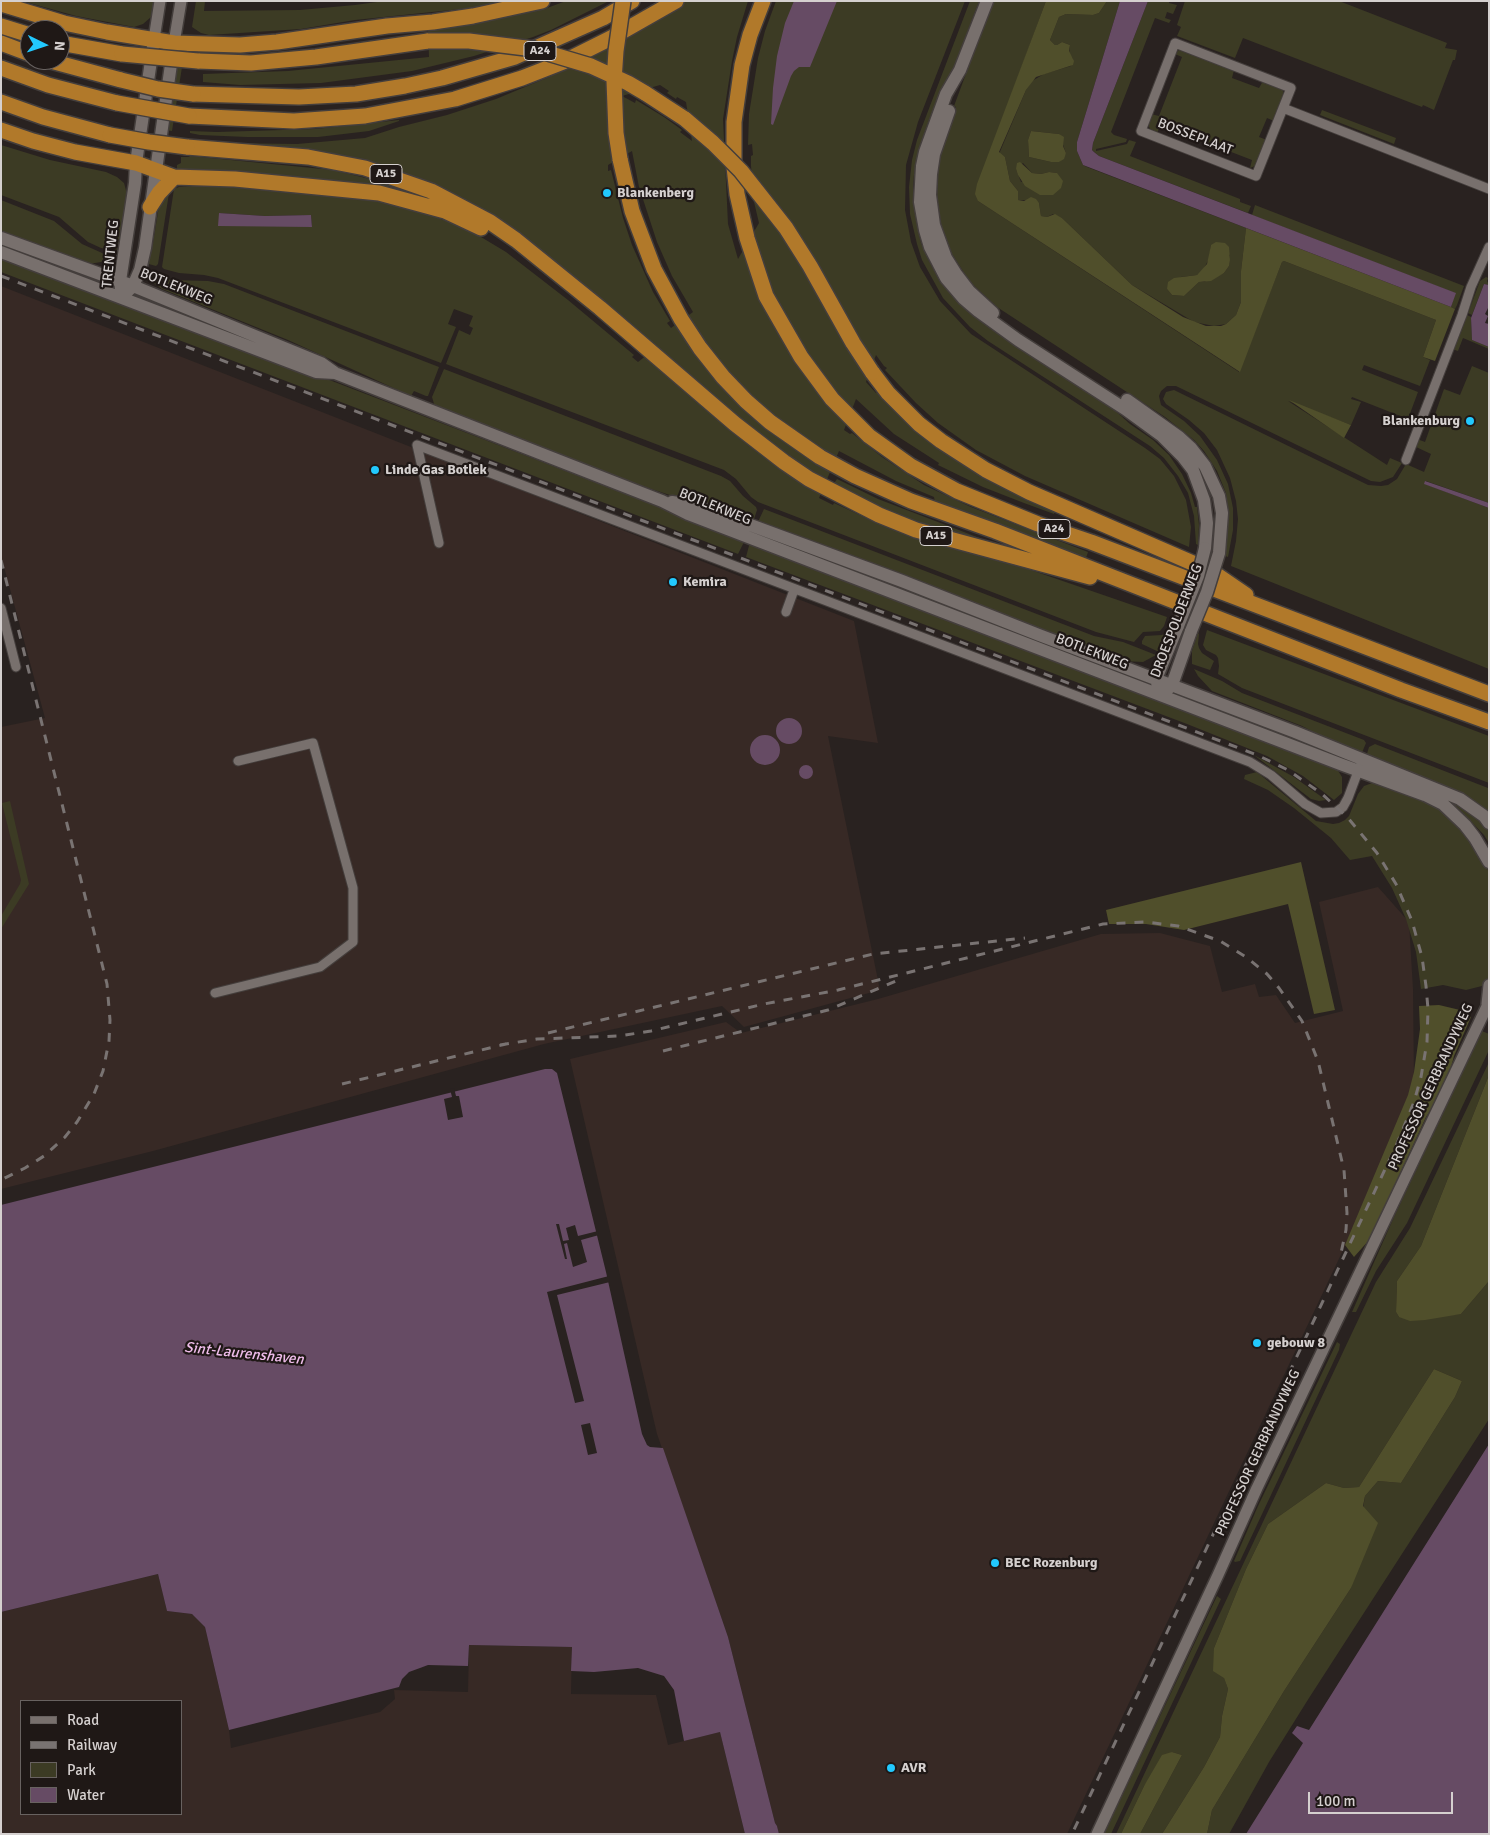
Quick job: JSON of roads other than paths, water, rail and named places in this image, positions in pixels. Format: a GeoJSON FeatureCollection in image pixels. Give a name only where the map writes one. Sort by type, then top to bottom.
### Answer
{"type":"FeatureCollection","features":[{"type":"Feature","properties":{"kind":"highway"},"geometry":{"type":"LineString","coordinates":[[1,4],[64,23],[174,43],[240,45],[277,42],[473,16],[542,1]]}},
{"type":"Feature","properties":{"kind":"highway","name":"A24"},"geometry":{"type":"LineString","coordinates":[[623,1],[614,80],[616,133],[632,212],[654,269],[681,319],[700,348],[723,377],[746,401],[798,442],[836,466],[911,500],[1489,722]]}},
{"type":"Feature","properties":{"kind":"highway"},"geometry":{"type":"LineString","coordinates":[[70,66],[158,89],[193,94],[299,97],[356,94],[442,78],[516,57],[603,18],[632,1]]}},
{"type":"Feature","properties":{"kind":"highway"},"geometry":{"type":"LineString","coordinates":[[1,68],[56,87],[117,103],[189,116],[294,121],[365,116],[455,99],[522,78],[563,62],[611,38],[676,1]]}},
{"type":"Feature","properties":{"kind":"highway","name":"A24"},"geometry":{"type":"LineString","coordinates":[[764,1],[750,35],[742,65],[734,122],[734,166],[737,194],[747,238],[766,296],[784,330],[816,378],[832,398],[869,436],[911,466],[957,491],[1038,524],[1091,542],[1489,694]]}},
{"type":"Feature","properties":{"kind":"highway"},"geometry":{"type":"LineString","coordinates":[[1,26],[20,32]]}},
{"type":"Feature","properties":{"kind":"highway","name":"A24"},"geometry":{"type":"LineString","coordinates":[[70,45],[122,54],[198,61],[251,63],[316,57],[428,40],[469,41],[534,49],[591,66],[628,83],[685,119],[741,171],[786,228],[872,372],[888,393],[919,424],[941,441],[986,470],[1029,492],[1211,571],[1272,612]]}},
{"type":"Feature","properties":{"kind":"highway"},"geometry":{"type":"LineString","coordinates":[[1,43],[20,50]]}},
{"type":"Feature","properties":{"kind":"highway","name":"A15"},"geometry":{"type":"LineString","coordinates":[[1,102],[43,117],[110,135],[187,147],[308,157],[365,168],[395,177],[438,194],[490,222],[560,274],[711,404],[784,462],[826,488],[880,515],[916,530],[1151,593]]}},
{"type":"Feature","properties":{"kind":"highway","name":"A15"},"geometry":{"type":"LineString","coordinates":[[1,130],[75,152],[136,163],[174,177],[235,179],[380,193],[445,211],[466,220],[501,238],[560,274]]}},
{"type":"Feature","properties":{"kind":"highway"},"geometry":{"type":"LineString","coordinates":[[150,207],[159,193],[174,177]]}},
{"type":"Feature","properties":{"kind":"main road","name":"DROESPOLDERWEG"},"geometry":{"type":"LineString","coordinates":[[960,70],[946,94],[934,125],[925,152],[921,173],[920,202],[924,230],[940,268],[959,294],[978,312],[1125,409],[1162,436],[1183,457],[1192,470],[1204,500],[1207,523],[1198,576],[1156,679],[1161,695],[1172,685],[1207,592],[1218,553],[1222,513],[1219,496],[1205,466],[1191,448],[1156,419],[999,318],[969,291],[946,258],[939,240],[932,212],[931,174],[934,154],[953,100],[960,70],[987,1]]}},
{"type":"Feature","properties":{"kind":"main road","name":"TRENTWEG"},"geometry":{"type":"LineString","coordinates":[[122,297],[120,281],[154,39]]}},
{"type":"Feature","properties":{"kind":"main road","name":"TRENTWEG"},"geometry":{"type":"LineString","coordinates":[[122,297],[133,286],[140,270],[174,43]]}},
{"type":"Feature","properties":{"kind":"main road","name":"BOTLEKWEG"},"geometry":{"type":"LineString","coordinates":[[1,238],[133,286],[321,363],[335,373],[662,501],[688,514],[1340,764],[1360,765],[1460,799],[1484,816],[1489,823]]}},
{"type":"Feature","properties":{"kind":"main road","name":"BOTLEKWEG"},"geometry":{"type":"LineString","coordinates":[[1,252],[316,372],[335,373]]}},
{"type":"Feature","properties":{"kind":"main road","name":"BOTLEKWEG"},"geometry":{"type":"LineString","coordinates":[[662,501],[692,504],[753,526],[1302,734],[1360,765],[1443,804],[1465,825],[1489,862]]}},
{"type":"Feature","properties":{"kind":"street","name":"TRENTWEG"},"geometry":{"type":"LineString","coordinates":[[154,39],[160,1]]}},
{"type":"Feature","properties":{"kind":"street","name":"TRENTWEG"},"geometry":{"type":"LineString","coordinates":[[174,43],[181,1]]}},
{"type":"Feature","properties":{"kind":"street","name":"BOSSEPLAAT"},"geometry":{"type":"LineString","coordinates":[[1175,43],[1291,88],[1283,108],[1256,176],[1141,131],[1175,43]]}},
{"type":"Feature","properties":{"kind":"street"},"geometry":{"type":"LineString","coordinates":[[1283,108],[1489,189]]}},
{"type":"Feature","properties":{"kind":"street"},"geometry":{"type":"LineString","coordinates":[[1406,460],[1463,312],[1471,286],[1485,267],[1489,247]]}},
{"type":"Feature","properties":{"kind":"street"},"geometry":{"type":"LineString","coordinates":[[440,542],[417,445],[1250,762],[1271,775],[1304,804],[1321,813],[1336,812],[1343,807],[1360,765]]}},
{"type":"Feature","properties":{"kind":"street"},"geometry":{"type":"LineString","coordinates":[[786,612],[794,590]]}},
{"type":"Feature","properties":{"kind":"street"},"geometry":{"type":"LineString","coordinates":[[1,608],[16,667]]}},
{"type":"Feature","properties":{"kind":"street"},"geometry":{"type":"LineString","coordinates":[[215,993],[320,967],[353,942],[353,888],[313,743],[238,761]]}},
{"type":"Feature","properties":{"kind":"street","name":"PROFESSOR GERBRANDYWEG"},"geometry":{"type":"LineString","coordinates":[[1096,1834],[1257,1488],[1488,1003],[1489,985]]}},
{"type":"Feature","properties":{"kind":"water"},"geometry":{"type":"Polygon","coordinates":[[[794,1],[837,1],[810,67],[799,67],[791,76],[773,125],[771,124],[773,88],[777,56],[785,23],[794,1]]]}},
{"type":"Feature","properties":{"kind":"water"},"geometry":{"type":"Polygon","coordinates":[[[1120,1],[1148,1],[1093,143],[1092,150],[1094,152],[1099,156],[1456,293],[1451,307],[1083,165],[1077,151],[1077,142],[1120,1]]]}},
{"type":"Feature","properties":{"kind":"water"},"geometry":{"type":"Polygon","coordinates":[[[219,213],[265,216],[311,215],[312,227],[218,226],[219,213]]]}},
{"type":"Feature","properties":{"kind":"water"},"geometry":{"type":"Polygon","coordinates":[[[1484,284],[1489,285],[1489,306],[1485,314],[1488,316],[1485,323],[1489,324],[1489,347],[1472,340],[1471,318],[1484,284]]]}},
{"type":"Feature","properties":{"kind":"water"},"geometry":{"type":"Polygon","coordinates":[[[1425,481],[1489,503],[1489,508],[1424,484],[1425,481]]]}},
{"type":"Feature","properties":{"kind":"water"},"geometry":{"type":"Polygon","coordinates":[[[789,718],[798,722],[802,731],[798,740],[789,744],[780,740],[776,731],[780,722],[789,718]]]}},
{"type":"Feature","properties":{"kind":"water"},"geometry":{"type":"Polygon","coordinates":[[[765,735],[776,739],[780,750],[776,761],[765,765],[754,761],[750,750],[754,739],[765,735]]]}},
{"type":"Feature","properties":{"kind":"water"},"geometry":{"type":"Polygon","coordinates":[[[803,765],[809,765],[813,772],[809,779],[803,779],[799,775],[799,769],[803,765]]]}},
{"type":"Feature","properties":{"kind":"water","name":"Sint-Laurenshaven"},"geometry":{"type":"Polygon","coordinates":[[[545,1069],[552,1069],[557,1073],[606,1272],[642,1434],[647,1445],[650,1447],[663,1448],[728,1637],[779,1834],[745,1834],[720,1732],[684,1741],[674,1690],[664,1676],[638,1668],[594,1672],[571,1671],[572,1647],[469,1645],[468,1666],[428,1665],[409,1672],[402,1679],[399,1687],[229,1730],[205,1627],[192,1614],[167,1611],[158,1574],[1,1612],[1,1205],[545,1069]]]}},
{"type":"Feature","properties":{"kind":"water"},"geometry":{"type":"Polygon","coordinates":[[[1489,1444],[1489,1834],[1246,1834],[1303,1743],[1292,1733],[1297,1726],[1309,1730],[1489,1444]]]}},
{"type":"Feature","properties":{"kind":"railway"},"geometry":{"type":"LineString","coordinates":[[1,276],[1257,755],[1288,770],[1322,794],[1348,818],[1377,853],[1396,884],[1412,921],[1422,957],[1428,1009],[1427,1042],[1421,1077],[1414,1102],[1396,1146],[1072,1834]]}},
{"type":"Feature","properties":{"kind":"railway"},"geometry":{"type":"LineString","coordinates":[[1,560],[107,984],[110,1020],[109,1041],[103,1071],[94,1094],[77,1122],[65,1137],[44,1156],[1,1180]]}},
{"type":"Feature","properties":{"kind":"railway"},"geometry":{"type":"LineString","coordinates":[[500,1045],[537,1039],[619,1036],[651,1031],[764,1004],[838,990],[1103,924],[1146,922],[1178,926],[1220,941],[1246,957],[1267,974],[1302,1021],[1318,1061],[1344,1170],[1347,1213],[1346,1230],[1341,1253]]}},
{"type":"Feature","properties":{"kind":"railway"},"geometry":{"type":"LineString","coordinates":[[548,1033],[873,954],[1025,938]]}},
{"type":"Feature","properties":{"kind":"railway"},"geometry":{"type":"LineString","coordinates":[[663,1051],[828,1010],[896,981]]}},
{"type":"Feature","properties":{"kind":"railway"},"geometry":{"type":"LineString","coordinates":[[342,1084],[506,1044]]}},
{"type":"Feature","properties":{"kind":"place","name":"Blankenberg"},"geometry":{"type":"Point","coordinates":[607,193]}},
{"type":"Feature","properties":{"kind":"place","name":"Blankenburg"},"geometry":{"type":"Point","coordinates":[1470,421]}},
{"type":"Feature","properties":{"kind":"place","name":"Linde Gas Botlek"},"geometry":{"type":"Point","coordinates":[375,470]}},
{"type":"Feature","properties":{"kind":"place","name":"Kemira"},"geometry":{"type":"Point","coordinates":[673,582]}},
{"type":"Feature","properties":{"kind":"place","name":"gebouw 8"},"geometry":{"type":"Point","coordinates":[1257,1343]}},
{"type":"Feature","properties":{"kind":"place","name":"BEC Rozenburg"},"geometry":{"type":"Point","coordinates":[995,1563]}},
{"type":"Feature","properties":{"kind":"place","name":"AVR"},"geometry":{"type":"Point","coordinates":[891,1768]}}]}
